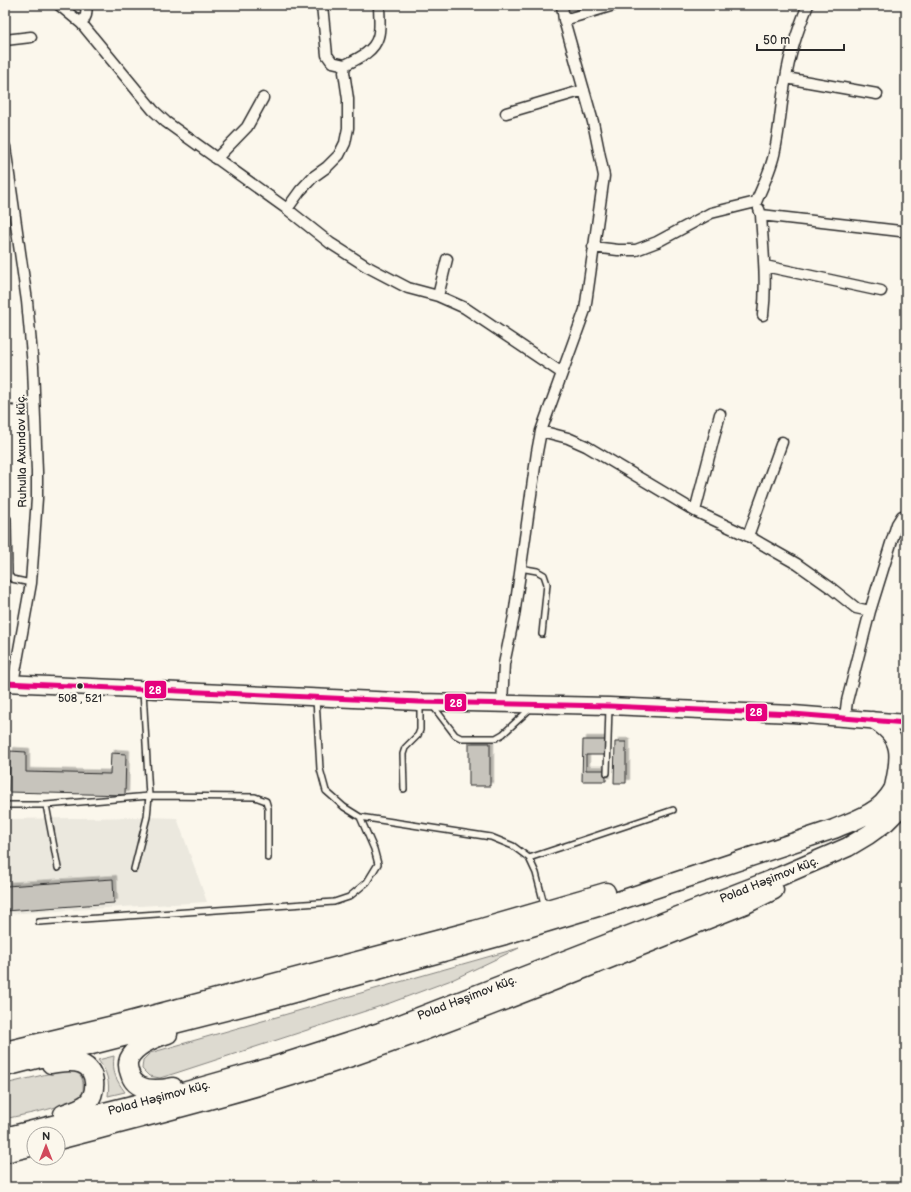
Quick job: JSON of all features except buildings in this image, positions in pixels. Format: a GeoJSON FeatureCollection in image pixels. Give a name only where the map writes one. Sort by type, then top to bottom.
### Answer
{"type":"FeatureCollection","features":[{"type":"Feature","properties":{"kind":"highway","name":"Polad Həşimov küç."},"geometry":{"type":"LineString","coordinates":[[5,1067],[261,1002],[506,935],[618,901],[834,829],[864,816],[881,804],[892,791],[906,769]]}},
{"type":"Feature","properties":{"kind":"highway","name":"Polad Həşimov küç."},"geometry":{"type":"LineString","coordinates":[[5,1138],[176,1094],[271,1067],[380,1032],[781,876],[848,847],[886,822],[906,802]]}},
{"type":"Feature","properties":{"kind":"highway"},"geometry":{"type":"LineString","coordinates":[[66,1138],[263,1085],[353,1056],[440,1024],[566,977],[746,904],[786,885],[848,847]]}},
{"type":"Feature","properties":{"kind":"highway"},"geometry":{"type":"LineString","coordinates":[[5,1051],[122,1023],[774,849]]}},
{"type":"Feature","properties":{"kind":"highway"},"geometry":{"type":"LineString","coordinates":[[261,1002],[162,1036],[142,1046],[133,1054],[129,1060],[128,1067],[131,1077],[136,1084],[144,1088],[169,1088],[271,1067]]}},
{"type":"Feature","properties":{"kind":"highway"},"geometry":{"type":"LineString","coordinates":[[5,1072],[72,1061],[83,1064],[90,1071],[94,1079],[95,1088],[92,1098],[76,1110],[5,1133]]}},
{"type":"Feature","properties":{"kind":"highway"},"geometry":{"type":"LineString","coordinates":[[5,1153],[26,1148]]}},
{"type":"Feature","properties":{"kind":"main road"},"geometry":{"type":"LineString","coordinates":[[9,683],[425,702],[609,706],[786,714],[906,723]]}},
{"type":"Feature","properties":{"kind":"main road"},"geometry":{"type":"LineString","coordinates":[[849,718],[906,718]]}},
{"type":"Feature","properties":{"kind":"main road"},"geometry":{"type":"LineString","coordinates":[[872,720],[887,730],[894,738],[898,750],[897,771],[892,791]]}},
{"type":"Feature","properties":{"kind":"street"},"geometry":{"type":"LineString","coordinates":[[59,5],[82,24],[153,110],[166,122],[287,209],[330,243],[366,266],[408,288],[438,296],[465,308],[562,373]]}},
{"type":"Feature","properties":{"kind":"street"},"geometry":{"type":"LineString","coordinates":[[82,24],[86,15],[87,5]]}},
{"type":"Feature","properties":{"kind":"street"},"geometry":{"type":"LineString","coordinates":[[322,5],[327,55],[332,62],[345,65],[364,55],[375,45],[379,36],[379,5]]}},
{"type":"Feature","properties":{"kind":"street"},"geometry":{"type":"LineString","coordinates":[[502,704],[504,664],[514,616],[531,487],[541,431],[585,310],[604,176],[593,122],[564,20],[562,5]]}},
{"type":"Feature","properties":{"kind":"street"},"geometry":{"type":"LineString","coordinates":[[564,20],[614,5]]}},
{"type":"Feature","properties":{"kind":"street"},"geometry":{"type":"LineString","coordinates":[[763,315],[765,298],[765,266],[761,215],[756,202],[770,171],[775,151],[792,48],[798,28],[808,5]]}},
{"type":"Feature","properties":{"kind":"street"},"geometry":{"type":"LineString","coordinates":[[5,40],[30,37]]}},
{"type":"Feature","properties":{"kind":"street"},"geometry":{"type":"LineString","coordinates":[[287,209],[300,191],[313,177],[327,167],[339,155],[345,143],[348,128],[348,99],[344,72],[345,65]]}},
{"type":"Feature","properties":{"kind":"street"},"geometry":{"type":"LineString","coordinates":[[786,78],[877,94]]}},
{"type":"Feature","properties":{"kind":"street"},"geometry":{"type":"LineString","coordinates":[[506,113],[584,90]]}},
{"type":"Feature","properties":{"kind":"street"},"geometry":{"type":"LineString","coordinates":[[216,158],[247,126],[263,98]]}},
{"type":"Feature","properties":{"kind":"street","name":"Ruhulla Axundov küç."},"geometry":{"type":"LineString","coordinates":[[5,147],[27,301],[33,366],[37,498],[31,583],[9,683]]}},
{"type":"Feature","properties":{"kind":"street"},"geometry":{"type":"LineString","coordinates":[[593,247],[618,250],[636,250],[657,242],[711,213],[756,202]]}},
{"type":"Feature","properties":{"kind":"street"},"geometry":{"type":"LineString","coordinates":[[761,215],[900,230]]}},
{"type":"Feature","properties":{"kind":"street"},"geometry":{"type":"LineString","coordinates":[[438,296],[447,259]]}},
{"type":"Feature","properties":{"kind":"street"},"geometry":{"type":"LineString","coordinates":[[765,266],[881,292]]}},
{"type":"Feature","properties":{"kind":"street"},"geometry":{"type":"LineString","coordinates":[[695,511],[720,414]]}},
{"type":"Feature","properties":{"kind":"street"},"geometry":{"type":"LineString","coordinates":[[541,431],[568,438],[586,446],[695,511],[748,536],[797,564],[856,608],[870,611]]}},
{"type":"Feature","properties":{"kind":"street"},"geometry":{"type":"LineString","coordinates":[[748,536],[782,442]]}},
{"type":"Feature","properties":{"kind":"street"},"geometry":{"type":"LineString","coordinates":[[849,718],[847,701],[870,611],[897,524],[902,516],[906,515]]}},
{"type":"Feature","properties":{"kind":"lane"},"geometry":{"type":"LineString","coordinates":[[8,519],[10,575],[12,579],[31,583]]}},
{"type":"Feature","properties":{"kind":"lane"},"geometry":{"type":"LineString","coordinates":[[520,568],[537,571],[544,575],[547,584],[542,634]]}},
{"type":"Feature","properties":{"kind":"lane"},"geometry":{"type":"LineString","coordinates":[[134,869],[147,817],[148,796],[143,690]]}},
{"type":"Feature","properties":{"kind":"lane"},"geometry":{"type":"LineString","coordinates":[[316,697],[320,769],[326,791],[344,807],[360,817],[491,837],[513,846],[529,858],[536,873],[545,909]]}},
{"type":"Feature","properties":{"kind":"lane"},"geometry":{"type":"LineString","coordinates":[[425,702],[455,735],[461,738],[496,738],[503,734],[535,705]]}},
{"type":"Feature","properties":{"kind":"lane"},"geometry":{"type":"LineString","coordinates":[[404,789],[403,754],[405,748],[418,735],[425,702]]}},
{"type":"Feature","properties":{"kind":"lane"},"geometry":{"type":"LineString","coordinates":[[607,773],[609,706]]}},
{"type":"Feature","properties":{"kind":"lane"},"geometry":{"type":"LineString","coordinates":[[5,805],[46,805],[148,796],[255,797],[266,801],[268,808],[268,858]]}},
{"type":"Feature","properties":{"kind":"lane"},"geometry":{"type":"LineString","coordinates":[[46,805],[58,868]]}},
{"type":"Feature","properties":{"kind":"lane"},"geometry":{"type":"LineString","coordinates":[[529,858],[673,810]]}},
{"type":"Feature","properties":{"kind":"lane"},"geometry":{"type":"LineString","coordinates":[[38,922],[334,902],[349,897],[367,882],[378,864],[374,849],[360,817]]}},
{"type":"Feature","properties":{"kind":"path"},"geometry":{"type":"LineString","coordinates":[[5,405],[34,406]]}},
{"type":"Feature","properties":{"kind":"shaded area"},"geometry":{"type":"Polygon","coordinates":[[[177,818],[207,902],[5,914],[5,819],[177,818]]]}},
{"type":"Feature","properties":{"kind":"shaded area"},"geometry":{"type":"Polygon","coordinates":[[[519,948],[454,979],[390,1003],[176,1073],[160,1078],[149,1076],[142,1069],[143,1060],[150,1053],[519,948]]]}},
{"type":"Feature","properties":{"kind":"shaded area"},"geometry":{"type":"Polygon","coordinates":[[[114,1056],[115,1076],[125,1092],[108,1096],[109,1086],[107,1077],[104,1068],[98,1060],[114,1056]]]}},
{"type":"Feature","properties":{"kind":"shaded area"},"geometry":{"type":"Polygon","coordinates":[[[64,1070],[78,1073],[83,1082],[83,1093],[67,1103],[57,1107],[5,1119],[5,1084],[64,1070]]]}},
{"type":"Feature","properties":{"kind":"transit line","name":"28"},"geometry":{"type":"LineString","coordinates":[[5,683],[419,702],[609,706],[793,714],[906,723]]}},
{"type":"Feature","properties":{"kind":"place","name":"508 , 521"},"geometry":{"type":"Point","coordinates":[80,686]}}]}
